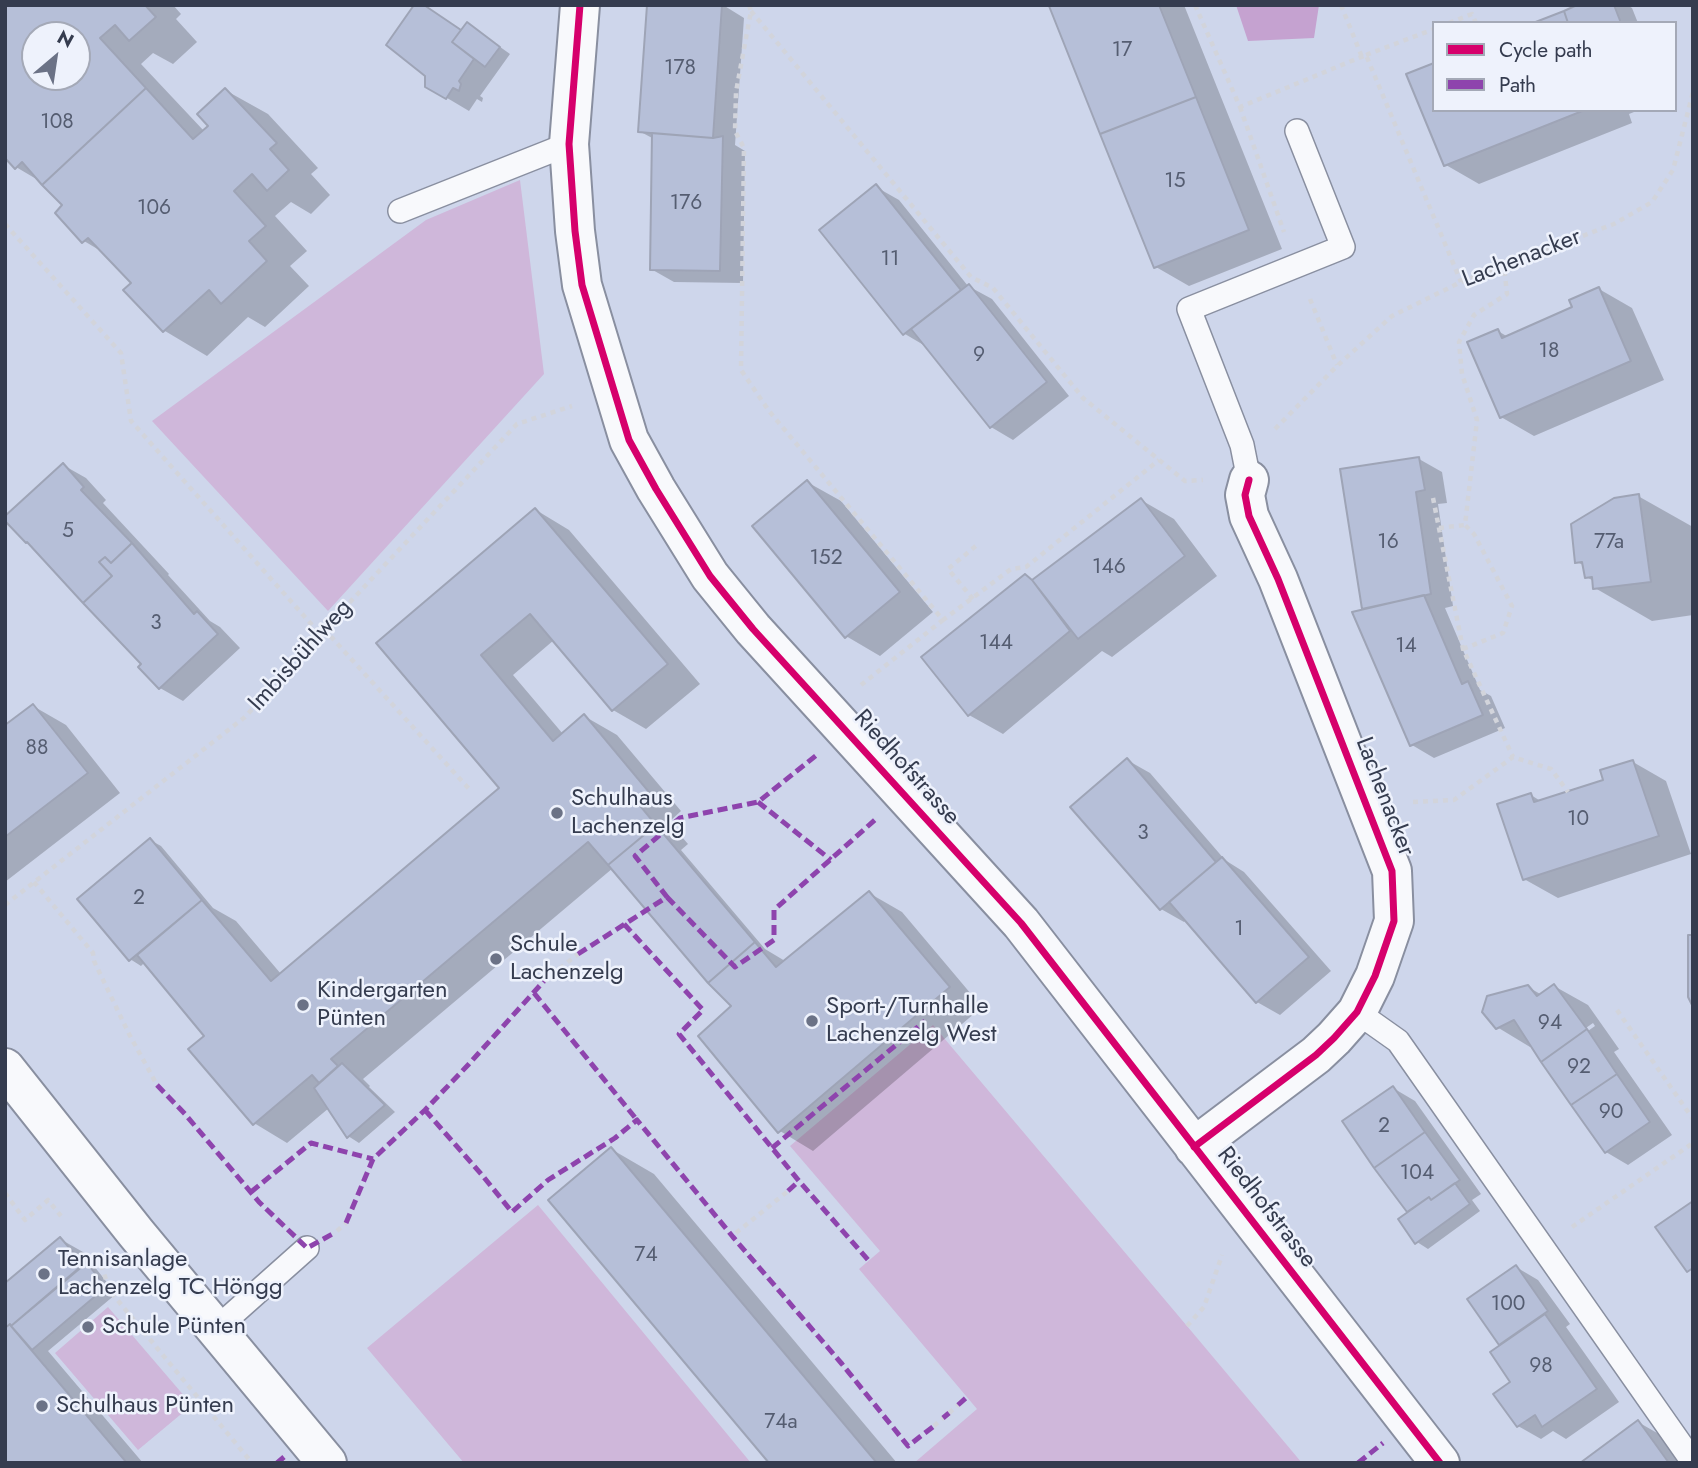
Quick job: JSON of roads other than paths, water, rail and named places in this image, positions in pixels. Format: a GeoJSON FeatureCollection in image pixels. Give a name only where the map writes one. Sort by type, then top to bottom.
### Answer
{"type":"FeatureCollection","features":[{"type":"Feature","properties":{"kind":"street","name":"Riedhofstrasse"},"geometry":{"type":"LineString","coordinates":[[580,5],[569,144],[582,285],[629,440],[656,489],[710,576],[753,629],[1021,923],[1440,1463]]}},
{"type":"Feature","properties":{"kind":"street","name":"Lachenacker"},"geometry":{"type":"LineString","coordinates":[[1194,1147],[1316,1055],[1334,1038],[1357,1012],[1375,976],[1394,921],[1392,871],[1278,579],[1249,516],[1245,495],[1249,480]]}},
{"type":"Feature","properties":{"kind":"street"},"geometry":{"type":"LineString","coordinates":[[5,1068],[136,1233],[327,1463]]}},
{"type":"Feature","properties":{"kind":"lane"},"geometry":{"type":"LineString","coordinates":[[1249,480],[1242,445],[1189,309],[1343,247],[1297,131]]}},
{"type":"Feature","properties":{"kind":"lane"},"geometry":{"type":"LineString","coordinates":[[400,211],[569,144]]}},
{"type":"Feature","properties":{"kind":"lane"},"geometry":{"type":"LineString","coordinates":[[1357,1012],[1398,1041],[1693,1462]]}},
{"type":"Feature","properties":{"kind":"lane"},"geometry":{"type":"LineString","coordinates":[[216,1329],[307,1248]]}},
{"type":"Feature","properties":{"kind":"place","name":"Schulhaus Lachenzelg"},"geometry":{"type":"Point","coordinates":[557,813]}},
{"type":"Feature","properties":{"kind":"place","name":"Schule Lachenzelg"},"geometry":{"type":"Point","coordinates":[496,959]}},
{"type":"Feature","properties":{"kind":"place","name":"Kindergarten Pünten"},"geometry":{"type":"Point","coordinates":[303,1005]}},
{"type":"Feature","properties":{"kind":"place","name":"Sport-/Turnhalle Lachenzelg West"},"geometry":{"type":"Point","coordinates":[812,1021]}},
{"type":"Feature","properties":{"kind":"place","name":"Tennisanlage Lachenzelg TC Höngg"},"geometry":{"type":"Point","coordinates":[44,1274]}},
{"type":"Feature","properties":{"kind":"place","name":"Schule Pünten"},"geometry":{"type":"Point","coordinates":[88,1327]}},
{"type":"Feature","properties":{"kind":"place","name":"Schulhaus Pünten"},"geometry":{"type":"Point","coordinates":[42,1406]}}]}
